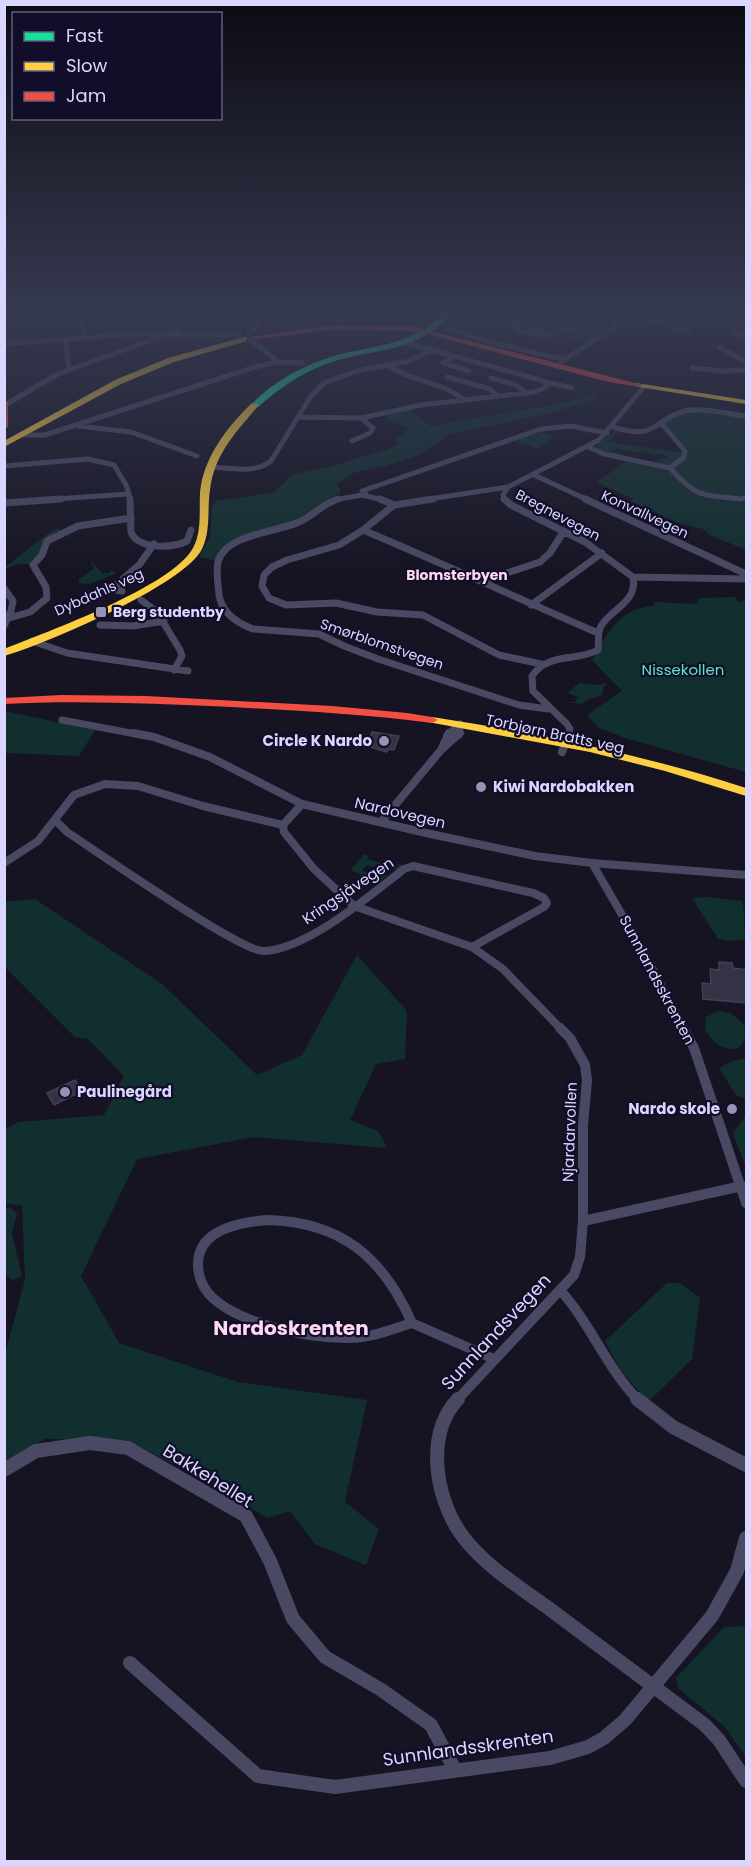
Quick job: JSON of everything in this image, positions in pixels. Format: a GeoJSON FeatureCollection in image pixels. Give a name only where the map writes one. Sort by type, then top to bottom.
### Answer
{"type":"FeatureCollection","features":[{"type":"Feature","properties":{"kind":"main road"},"geometry":{"type":"LineString","coordinates":[[4,446],[83,400]]}},
{"type":"Feature","properties":{"kind":"main road","name":"Dybdahls veg"},"geometry":{"type":"LineString","coordinates":[[7,649],[148,588],[176,570],[197,544],[203,530],[205,495],[212,467],[224,443],[262,400]]}},
{"type":"Feature","properties":{"kind":"main road"},"geometry":{"type":"LineString","coordinates":[[5,403],[4,429],[22,435]]}},
{"type":"Feature","properties":{"kind":"main road","name":"Torbjørn Bratts veg"},"geometry":{"type":"LineString","coordinates":[[4,701],[56,697],[190,700],[354,712],[373,711],[694,774],[747,792]]}},
{"type":"Feature","properties":{"kind":"main road","name":"Torbjørn Bratts veg"},"geometry":{"type":"LineString","coordinates":[[563,748],[691,780],[747,801]]}},
{"type":"Feature","properties":{"kind":"street"},"geometry":{"type":"LineString","coordinates":[[22,435],[39,437],[154,400]]}},
{"type":"Feature","properties":{"kind":"street"},"geometry":{"type":"LineString","coordinates":[[212,467],[250,469],[269,464],[308,400]]}},
{"type":"Feature","properties":{"kind":"street"},"geometry":{"type":"LineString","coordinates":[[298,417],[361,418],[410,407],[463,400]]}},
{"type":"Feature","properties":{"kind":"street","name":"Bregnevegen"},"geometry":{"type":"LineString","coordinates":[[633,577],[602,553],[507,503],[503,495],[508,487],[588,447],[607,433],[634,400]]}},
{"type":"Feature","properties":{"kind":"street"},"geometry":{"type":"LineString","coordinates":[[613,426],[637,434],[662,424],[663,420],[687,410],[747,416]]}},
{"type":"Feature","properties":{"kind":"street"},"geometry":{"type":"LineString","coordinates":[[352,441],[370,433],[373,428],[361,418]]}},
{"type":"Feature","properties":{"kind":"street"},"geometry":{"type":"LineString","coordinates":[[662,424],[686,453],[670,468]]}},
{"type":"Feature","properties":{"kind":"street"},"geometry":{"type":"LineString","coordinates":[[77,426],[131,432],[197,456]]}},
{"type":"Feature","properties":{"kind":"street"},"geometry":{"type":"LineString","coordinates":[[365,493],[403,475],[450,461],[488,445],[543,430],[571,426],[607,433]]}},
{"type":"Feature","properties":{"kind":"street"},"geometry":{"type":"LineString","coordinates":[[588,447],[604,454],[670,468],[688,488],[697,494],[741,499],[747,496]]}},
{"type":"Feature","properties":{"kind":"street"},"geometry":{"type":"LineString","coordinates":[[4,466],[75,460],[103,461],[117,467],[123,477],[131,502],[134,537],[142,543],[175,546],[184,544],[191,530]]}},
{"type":"Feature","properties":{"kind":"street","name":"Konvallvegen"},"geometry":{"type":"LineString","coordinates":[[534,475],[747,574]]}},
{"type":"Feature","properties":{"kind":"street"},"geometry":{"type":"LineString","coordinates":[[508,487],[394,505],[363,530],[326,550],[287,560],[272,567],[262,579],[265,593],[272,600],[286,605],[336,603],[377,612],[417,614],[443,624],[499,655],[542,664]]}},
{"type":"Feature","properties":{"kind":"street","name":"Smørblomstvegen"},"geometry":{"type":"LineString","coordinates":[[394,505],[365,493],[345,498],[324,505],[298,522],[254,535],[227,550],[218,562],[220,573],[217,592],[221,604],[228,614],[240,624],[252,628],[317,633],[345,647],[378,658],[518,703],[548,709]]}},
{"type":"Feature","properties":{"kind":"street"},"geometry":{"type":"LineString","coordinates":[[4,502],[128,494]]}},
{"type":"Feature","properties":{"kind":"street"},"geometry":{"type":"LineString","coordinates":[[9,618],[30,612],[47,598],[46,587],[33,565],[42,555],[47,541],[78,526],[131,518]]}},
{"type":"Feature","properties":{"kind":"street"},"geometry":{"type":"LineString","coordinates":[[363,530],[598,633]]}},
{"type":"Feature","properties":{"kind":"street"},"geometry":{"type":"LineString","coordinates":[[483,581],[540,562],[550,553],[564,531]]}},
{"type":"Feature","properties":{"kind":"street"},"geometry":{"type":"LineString","coordinates":[[122,591],[116,590],[115,586],[139,565],[154,544]]}},
{"type":"Feature","properties":{"kind":"street"},"geometry":{"type":"LineString","coordinates":[[531,605],[602,553]]}},
{"type":"Feature","properties":{"kind":"street"},"geometry":{"type":"LineString","coordinates":[[563,748],[569,727],[548,709],[531,688],[533,674],[542,664],[554,659],[594,654],[599,648],[598,633],[604,622],[632,595],[636,584],[633,577],[747,579]]}},
{"type":"Feature","properties":{"kind":"street"},"geometry":{"type":"LineString","coordinates":[[4,588],[13,600],[9,618],[4,626]]}},
{"type":"Feature","properties":{"kind":"street","name":"Dybdahls veg"},"geometry":{"type":"LineString","coordinates":[[141,600],[157,612],[164,621],[182,653],[174,670]]}},
{"type":"Feature","properties":{"kind":"street","name":"Dybdahls veg"},"geometry":{"type":"LineString","coordinates":[[100,625],[133,626],[164,621]]}},
{"type":"Feature","properties":{"kind":"street"},"geometry":{"type":"LineString","coordinates":[[32,640],[67,653],[188,671]]}},
{"type":"Feature","properties":{"kind":"street","name":"Nardovegen"},"geometry":{"type":"LineString","coordinates":[[62,720],[153,737],[189,748],[302,804],[503,851],[592,863],[747,875]]}},
{"type":"Feature","properties":{"kind":"street"},"geometry":{"type":"LineString","coordinates":[[381,822],[441,750],[449,746],[457,728]]}},
{"type":"Feature","properties":{"kind":"street"},"geometry":{"type":"LineString","coordinates":[[4,863],[30,849],[56,821],[66,801],[78,792],[96,786],[115,783],[225,813],[284,825],[302,804]]}},
{"type":"Feature","properties":{"kind":"street","name":"Kringsjåvegen"},"geometry":{"type":"LineString","coordinates":[[56,821],[67,832],[229,937],[253,949],[268,951],[318,930],[404,869],[413,866],[533,893],[544,898],[547,903],[544,907],[472,947]]}},
{"type":"Feature","properties":{"kind":"street","name":"Njardarvollen"},"geometry":{"type":"LineString","coordinates":[[284,825],[284,832],[298,850],[354,906],[472,947],[504,969],[570,1038],[585,1065],[587,1080],[583,1125],[583,1221]]}},
{"type":"Feature","properties":{"kind":"street","name":"Sunnlandsskrenten"},"geometry":{"type":"LineString","coordinates":[[592,863],[681,1020],[694,1048],[743,1182],[747,1203]]}},
{"type":"Feature","properties":{"kind":"street"},"geometry":{"type":"LineString","coordinates":[[583,1221],[743,1182]]}},
{"type":"Feature","properties":{"kind":"street"},"geometry":{"type":"LineString","coordinates":[[412,1323],[398,1290],[368,1255],[346,1240],[317,1226],[281,1219],[245,1222],[224,1227],[211,1236],[198,1256],[197,1269],[206,1293],[244,1316],[273,1326],[321,1336],[351,1338],[379,1333],[412,1323],[494,1359]]}},
{"type":"Feature","properties":{"kind":"street","name":"Sunnlandsvegen"},"geometry":{"type":"LineString","coordinates":[[583,1221],[578,1267],[560,1290],[451,1406],[436,1444],[439,1487],[460,1533],[477,1552],[512,1581],[684,1708],[719,1740],[747,1781]]}},
{"type":"Feature","properties":{"kind":"street"},"geometry":{"type":"LineString","coordinates":[[560,1290],[586,1322],[611,1369],[632,1396],[657,1418],[679,1432],[747,1465]]}},
{"type":"Feature","properties":{"kind":"street","name":"Bakkehellet"},"geometry":{"type":"LineString","coordinates":[[4,1470],[36,1451],[90,1443],[128,1448],[246,1516],[270,1561],[293,1619],[325,1657],[380,1689],[431,1725],[455,1770]]}},
{"type":"Feature","properties":{"kind":"street","name":"Sunnlandsskrenten"},"geometry":{"type":"LineString","coordinates":[[130,1663],[258,1776],[335,1787],[550,1758],[588,1747],[604,1738],[625,1720],[720,1605],[737,1571],[747,1538]]}},
{"type":"Feature","properties":{"kind":"green space"},"geometry":{"type":"Polygon","coordinates":[[[574,400],[591,400],[551,413],[449,434],[421,454],[386,466],[355,472],[337,484],[341,492],[298,518],[242,538],[224,550],[215,560],[199,557],[210,537],[212,506],[216,501],[275,492],[293,474],[329,467],[391,448],[398,443],[395,440],[397,438],[411,429],[387,420],[389,419],[385,415],[409,409],[430,426],[574,400]]]}},
{"type":"Feature","properties":{"kind":"green space"},"geometry":{"type":"Polygon","coordinates":[[[686,411],[746,417],[746,495],[739,498],[746,501],[746,550],[710,535],[703,529],[676,522],[630,501],[633,499],[597,482],[629,459],[661,465],[654,461],[668,457],[645,451],[611,451],[623,454],[620,457],[594,448],[615,430],[624,432],[617,433],[608,442],[683,451],[683,456],[686,453],[662,424],[686,411]]]}},
{"type":"Feature","properties":{"kind":"green space"},"geometry":{"type":"Polygon","coordinates":[[[544,432],[555,437],[536,448],[510,440],[544,432]]]}},
{"type":"Feature","properties":{"kind":"green space"},"geometry":{"type":"Polygon","coordinates":[[[59,528],[60,531],[47,538],[41,554],[31,564],[18,564],[5,569],[50,532],[59,528]]]}},
{"type":"Feature","properties":{"kind":"green space"},"geometry":{"type":"Polygon","coordinates":[[[90,560],[102,573],[109,573],[112,570],[115,574],[89,584],[78,583],[79,579],[94,569],[90,560]]]}},
{"type":"Feature","properties":{"kind":"green space","name":"Nissekollen"},"geometry":{"type":"Polygon","coordinates":[[[736,597],[738,602],[746,601],[746,772],[628,739],[599,728],[587,715],[622,691],[592,660],[609,632],[623,617],[641,608],[653,606],[655,602],[696,604],[700,598],[736,597]]]}},
{"type":"Feature","properties":{"kind":"green space"},"geometry":{"type":"Polygon","coordinates":[[[579,683],[607,684],[602,695],[587,700],[583,704],[566,702],[575,702],[578,697],[568,693],[579,683]]]}},
{"type":"Feature","properties":{"kind":"green space"},"geometry":{"type":"Polygon","coordinates":[[[5,711],[95,730],[79,756],[5,753],[5,711]]]}},
{"type":"Feature","properties":{"kind":"green space"},"geometry":{"type":"Polygon","coordinates":[[[364,854],[369,856],[367,859],[381,863],[384,860],[389,861],[386,864],[394,868],[400,864],[403,866],[396,870],[384,866],[367,865],[362,870],[375,878],[381,873],[387,876],[378,883],[351,870],[364,854]]]}},
{"type":"Feature","properties":{"kind":"green space"},"geometry":{"type":"Polygon","coordinates":[[[706,897],[743,901],[745,939],[730,941],[718,939],[692,898],[706,897]]]}},
{"type":"Feature","properties":{"kind":"green space"},"geometry":{"type":"Polygon","coordinates":[[[35,899],[162,984],[257,1075],[302,1055],[357,955],[407,1011],[405,1059],[376,1064],[350,1120],[378,1131],[387,1148],[254,1137],[137,1159],[81,1276],[119,1343],[238,1382],[367,1400],[345,1502],[379,1529],[366,1565],[315,1544],[290,1511],[267,1518],[213,1485],[127,1440],[45,1439],[5,1462],[5,1354],[25,1280],[22,1206],[5,1203],[5,1129],[19,1122],[104,1115],[124,1076],[88,1039],[75,1037],[5,967],[5,902],[35,899]]]}},
{"type":"Feature","properties":{"kind":"green space"},"geometry":{"type":"Polygon","coordinates":[[[719,1011],[731,1013],[744,1025],[745,1036],[738,1048],[725,1048],[718,1044],[705,1029],[706,1017],[719,1011]]]}},
{"type":"Feature","properties":{"kind":"green space"},"geometry":{"type":"Polygon","coordinates":[[[746,1058],[746,1099],[736,1095],[719,1068],[730,1062],[746,1058]]]}},
{"type":"Feature","properties":{"kind":"green space"},"geometry":{"type":"Polygon","coordinates":[[[746,1115],[746,1168],[733,1133],[746,1115]]]}},
{"type":"Feature","properties":{"kind":"green space"},"geometry":{"type":"Polygon","coordinates":[[[10,1207],[17,1213],[12,1233],[22,1276],[13,1280],[6,1275],[5,1210],[10,1207]]]}},
{"type":"Feature","properties":{"kind":"green space"},"geometry":{"type":"Polygon","coordinates":[[[667,1283],[680,1283],[700,1298],[692,1359],[648,1402],[620,1369],[605,1341],[667,1283]]]}},
{"type":"Feature","properties":{"kind":"green space"},"geometry":{"type":"Polygon","coordinates":[[[746,1626],[746,1757],[725,1727],[678,1688],[676,1678],[724,1627],[746,1626]]]}},
{"type":"Feature","properties":{"kind":"building","name":"Circle K Nardo"},"geometry":{"type":"Polygon","coordinates":[[[372,732],[399,736],[394,750],[388,749],[387,752],[367,746],[372,732]]]}},
{"type":"Feature","properties":{"kind":"building"},"geometry":{"type":"Polygon","coordinates":[[[719,962],[732,963],[733,968],[747,970],[747,1003],[703,999],[702,983],[711,984],[710,969],[719,970],[719,962]]]}},
{"type":"Feature","properties":{"kind":"building","name":"Paulinegård"},"geometry":{"type":"Polygon","coordinates":[[[75,1080],[82,1091],[54,1105],[47,1093],[75,1080]]]}},
{"type":"Feature","properties":{"kind":"traffic: fast"},"geometry":{"type":"LineString","coordinates":[[255,405],[261,400]]}},
{"type":"Feature","properties":{"kind":"traffic: slow"},"geometry":{"type":"LineString","coordinates":[[4,445],[85,400]]}},
{"type":"Feature","properties":{"kind":"traffic: slow"},"geometry":{"type":"LineString","coordinates":[[734,400],[746,402]]}},
{"type":"Feature","properties":{"kind":"traffic: slow"},"geometry":{"type":"LineString","coordinates":[[4,653],[78,623],[138,595],[184,565],[200,544],[207,479],[216,455],[230,433],[255,405]]}},
{"type":"Feature","properties":{"kind":"traffic: slow"},"geometry":{"type":"LineString","coordinates":[[432,720],[590,748],[669,768],[746,792]]}},
{"type":"Feature","properties":{"kind":"traffic: jam"},"geometry":{"type":"LineString","coordinates":[[4,402],[4,427]]}},
{"type":"Feature","properties":{"kind":"traffic: jam"},"geometry":{"type":"LineString","coordinates":[[4,701],[61,698],[146,700],[332,709],[432,720]]}},
{"type":"Feature","properties":{"kind":"place","name":"Berg studentby"},"geometry":{"type":"Point","coordinates":[101,612]}},
{"type":"Feature","properties":{"kind":"place","name":"Circle K Nardo"},"geometry":{"type":"Point","coordinates":[384,741]}},
{"type":"Feature","properties":{"kind":"place","name":"Kiwi Nardobakken"},"geometry":{"type":"Point","coordinates":[481,787]}},
{"type":"Feature","properties":{"kind":"place","name":"Paulinegård"},"geometry":{"type":"Point","coordinates":[65,1092]}},
{"type":"Feature","properties":{"kind":"place","name":"Nardo skole"},"geometry":{"type":"Point","coordinates":[732,1109]}},
{"type":"Feature","properties":{"kind":"district","name":"Blomsterbyen"},"geometry":{"type":"Point","coordinates":[457,575]}},
{"type":"Feature","properties":{"kind":"district","name":"Nardoskrenten"},"geometry":{"type":"Point","coordinates":[291,1328]}}]}
